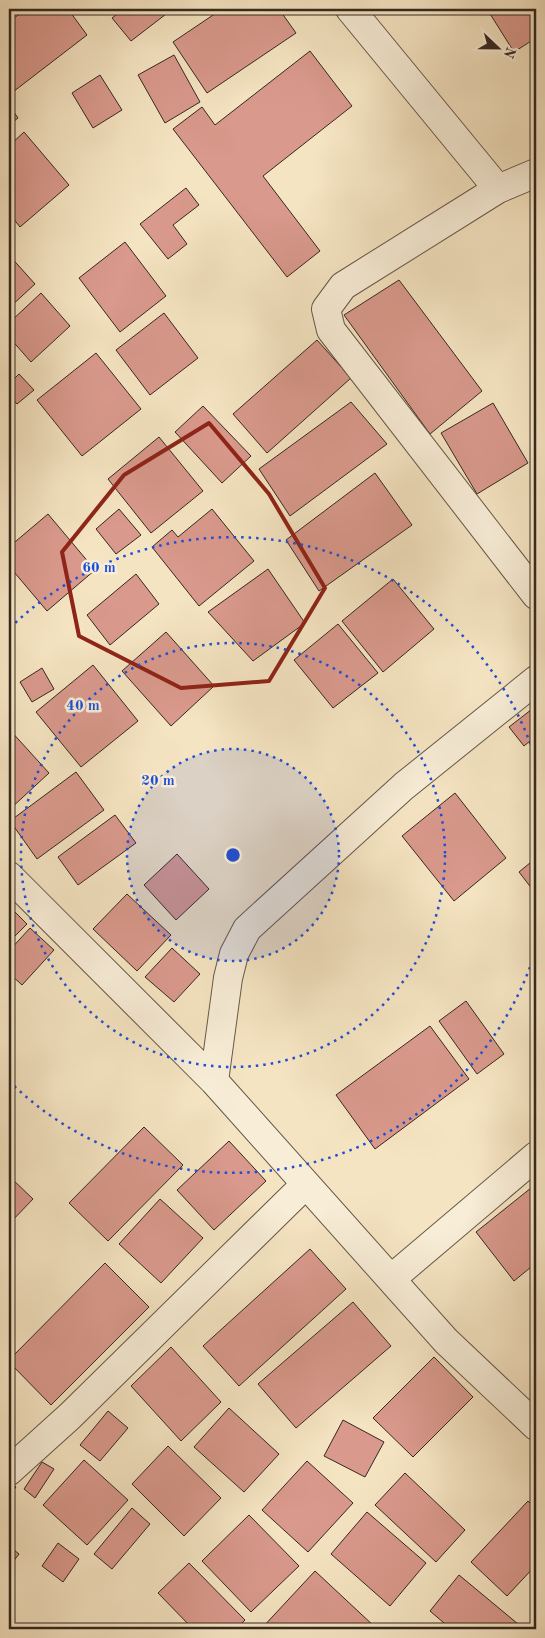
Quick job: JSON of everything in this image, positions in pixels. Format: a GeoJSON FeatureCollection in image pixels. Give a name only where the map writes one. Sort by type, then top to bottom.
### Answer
{"type":"FeatureCollection","features":[{"type":"Feature","properties":{"kind":"street"},"geometry":{"type":"LineString","coordinates":[[350,9],[498,189]]}},
{"type":"Feature","properties":{"kind":"street"},"geometry":{"type":"LineString","coordinates":[[536,173],[498,189],[343,286],[326,308],[331,330],[536,595]]}},
{"type":"Feature","properties":{"kind":"street"},"geometry":{"type":"LineString","coordinates":[[214,1081],[228,978],[234,954],[247,929],[404,786],[536,680]]}},
{"type":"Feature","properties":{"kind":"street"},"geometry":{"type":"LineString","coordinates":[[9,876],[214,1081],[446,1341],[536,1426]]}},
{"type":"Feature","properties":{"kind":"street"},"geometry":{"type":"LineString","coordinates":[[391,1279],[536,1156]]}},
{"type":"Feature","properties":{"kind":"street"},"geometry":{"type":"LineString","coordinates":[[9,1471],[76,1410],[306,1184]]}},
{"type":"Feature","properties":{"kind":"highlighted area"},"geometry":{"type":"Polygon","coordinates":[[[209,423],[269,494],[325,588],[269,681],[181,688],[79,636],[62,552],[124,475],[209,423]]]}},
{"type":"Feature","properties":{"kind":"building"},"geometry":{"type":"Polygon","coordinates":[[[26,9],[68,9],[87,35],[9,95],[9,22],[26,9]]]}},
{"type":"Feature","properties":{"kind":"building"},"geometry":{"type":"Polygon","coordinates":[[[124,9],[168,9],[170,11],[131,41],[112,18],[124,9]]]}},
{"type":"Feature","properties":{"kind":"building"},"geometry":{"type":"Polygon","coordinates":[[[222,9],[279,9],[296,33],[207,93],[173,42],[222,9]]]}},
{"type":"Feature","properties":{"kind":"building"},"geometry":{"type":"Polygon","coordinates":[[[487,9],[536,9],[536,38],[514,52],[487,9]]]}},
{"type":"Feature","properties":{"kind":"building"},"geometry":{"type":"Polygon","coordinates":[[[310,51],[352,106],[263,176],[320,251],[287,277],[173,129],[202,107],[215,125],[310,51]]]}},
{"type":"Feature","properties":{"kind":"building"},"geometry":{"type":"Polygon","coordinates":[[[174,55],[200,102],[165,123],[138,75],[174,55]]]}},
{"type":"Feature","properties":{"kind":"building"},"geometry":{"type":"Polygon","coordinates":[[[100,75],[122,110],[93,128],[72,93],[100,75]]]}},
{"type":"Feature","properties":{"kind":"building"},"geometry":{"type":"Polygon","coordinates":[[[9,105],[18,118],[9,125],[9,105]]]}},
{"type":"Feature","properties":{"kind":"building"},"geometry":{"type":"Polygon","coordinates":[[[24,132],[69,185],[20,227],[9,213],[9,146],[24,132]]]}},
{"type":"Feature","properties":{"kind":"building"},"geometry":{"type":"Polygon","coordinates":[[[186,188],[199,205],[173,225],[187,244],[168,259],[140,224],[186,188]]]}},
{"type":"Feature","properties":{"kind":"building"},"geometry":{"type":"Polygon","coordinates":[[[125,242],[166,296],[120,332],[79,278],[125,242]]]}},
{"type":"Feature","properties":{"kind":"building"},"geometry":{"type":"Polygon","coordinates":[[[9,255],[35,284],[9,308],[9,255]]]}},
{"type":"Feature","properties":{"kind":"building"},"geometry":{"type":"Polygon","coordinates":[[[399,280],[482,391],[430,434],[344,315],[399,280]]]}},
{"type":"Feature","properties":{"kind":"building"},"geometry":{"type":"Polygon","coordinates":[[[41,293],[70,326],[31,362],[9,337],[9,323],[41,293]]]}},
{"type":"Feature","properties":{"kind":"building"},"geometry":{"type":"Polygon","coordinates":[[[164,313],[198,358],[150,395],[116,350],[164,313]]]}},
{"type":"Feature","properties":{"kind":"building"},"geometry":{"type":"Polygon","coordinates":[[[317,340],[351,378],[267,453],[233,414],[317,340]]]}},
{"type":"Feature","properties":{"kind":"building"},"geometry":{"type":"Polygon","coordinates":[[[96,353],[141,409],[82,456],[37,400],[96,353]]]}},
{"type":"Feature","properties":{"kind":"building"},"geometry":{"type":"Polygon","coordinates":[[[19,374],[34,390],[17,404],[9,395],[9,384],[19,374]]]}},
{"type":"Feature","properties":{"kind":"building"},"geometry":{"type":"Polygon","coordinates":[[[351,402],[387,444],[290,516],[259,469],[351,402]]]}},
{"type":"Feature","properties":{"kind":"building"},"geometry":{"type":"Polygon","coordinates":[[[493,403],[528,463],[477,494],[441,433],[493,403]]]}},
{"type":"Feature","properties":{"kind":"building"},"geometry":{"type":"Polygon","coordinates":[[[203,406],[251,456],[222,483],[175,432],[203,406]]]}},
{"type":"Feature","properties":{"kind":"building"},"geometry":{"type":"Polygon","coordinates":[[[159,437],[203,491],[151,533],[108,479],[159,437]]]}},
{"type":"Feature","properties":{"kind":"building"},"geometry":{"type":"Polygon","coordinates":[[[375,473],[412,525],[319,591],[286,540],[375,473]]]}},
{"type":"Feature","properties":{"kind":"building"},"geometry":{"type":"Polygon","coordinates":[[[119,509],[141,535],[116,554],[96,529],[119,509]]]}},
{"type":"Feature","properties":{"kind":"building"},"geometry":{"type":"Polygon","coordinates":[[[212,509],[254,561],[199,606],[152,547],[172,530],[178,537],[212,509]]]}},
{"type":"Feature","properties":{"kind":"building"},"geometry":{"type":"Polygon","coordinates":[[[48,514],[95,570],[47,611],[9,566],[9,547],[48,514]]]}},
{"type":"Feature","properties":{"kind":"building"},"geometry":{"type":"Polygon","coordinates":[[[268,569],[305,623],[253,661],[208,612],[268,569]]]}},
{"type":"Feature","properties":{"kind":"building"},"geometry":{"type":"Polygon","coordinates":[[[136,574],[159,604],[110,645],[87,615],[136,574]]]}},
{"type":"Feature","properties":{"kind":"building"},"geometry":{"type":"Polygon","coordinates":[[[393,579],[434,629],[383,672],[342,621],[393,579]]]}},
{"type":"Feature","properties":{"kind":"building"},"geometry":{"type":"Polygon","coordinates":[[[338,624],[378,673],[333,708],[294,660],[338,624]]]}},
{"type":"Feature","properties":{"kind":"building"},"geometry":{"type":"Polygon","coordinates":[[[166,632],[214,686],[171,726],[122,671],[166,632]]]}},
{"type":"Feature","properties":{"kind":"building"},"geometry":{"type":"Polygon","coordinates":[[[93,665],[138,721],[81,767],[36,712],[93,665]]]}},
{"type":"Feature","properties":{"kind":"building"},"geometry":{"type":"Polygon","coordinates":[[[42,668],[54,689],[32,702],[20,682],[42,668]]]}},
{"type":"Feature","properties":{"kind":"building"},"geometry":{"type":"Polygon","coordinates":[[[536,706],[536,736],[524,746],[509,727],[536,706]]]}},
{"type":"Feature","properties":{"kind":"building"},"geometry":{"type":"Polygon","coordinates":[[[9,729],[49,773],[9,810],[9,729]]]}},
{"type":"Feature","properties":{"kind":"building"},"geometry":{"type":"Polygon","coordinates":[[[76,772],[104,810],[37,859],[10,821],[76,772]]]}},
{"type":"Feature","properties":{"kind":"building"},"geometry":{"type":"Polygon","coordinates":[[[455,793],[506,858],[454,901],[402,836],[455,793]]]}},
{"type":"Feature","properties":{"kind":"building"},"geometry":{"type":"Polygon","coordinates":[[[115,815],[136,843],[78,885],[58,857],[115,815]]]}},
{"type":"Feature","properties":{"kind":"building"},"geometry":{"type":"Polygon","coordinates":[[[177,854],[209,889],[176,920],[144,885],[177,854]]]}},
{"type":"Feature","properties":{"kind":"building"},"geometry":{"type":"Polygon","coordinates":[[[536,858],[536,894],[519,872],[536,858]]]}},
{"type":"Feature","properties":{"kind":"building"},"geometry":{"type":"Polygon","coordinates":[[[127,894],[171,935],[137,971],[93,929],[127,894]]]}},
{"type":"Feature","properties":{"kind":"building"},"geometry":{"type":"Polygon","coordinates":[[[9,906],[27,924],[9,942],[9,906]]]}},
{"type":"Feature","properties":{"kind":"building"},"geometry":{"type":"Polygon","coordinates":[[[30,928],[54,950],[22,985],[9,973],[9,951],[30,928]]]}},
{"type":"Feature","properties":{"kind":"building"},"geometry":{"type":"Polygon","coordinates":[[[172,948],[200,974],[174,1002],[145,977],[172,948]]]}},
{"type":"Feature","properties":{"kind":"building"},"geometry":{"type":"Polygon","coordinates":[[[466,1001],[504,1054],[477,1074],[439,1021],[466,1001]]]}},
{"type":"Feature","properties":{"kind":"building"},"geometry":{"type":"Polygon","coordinates":[[[430,1026],[469,1079],[375,1149],[336,1095],[430,1026]]]}},
{"type":"Feature","properties":{"kind":"building"},"geometry":{"type":"Polygon","coordinates":[[[144,1127],[183,1165],[108,1241],[69,1203],[144,1127]]]}},
{"type":"Feature","properties":{"kind":"building"},"geometry":{"type":"Polygon","coordinates":[[[229,1141],[266,1181],[214,1230],[177,1190],[229,1141]]]}},
{"type":"Feature","properties":{"kind":"building"},"geometry":{"type":"Polygon","coordinates":[[[9,1176],[33,1199],[9,1224],[9,1176]]]}},
{"type":"Feature","properties":{"kind":"building"},"geometry":{"type":"Polygon","coordinates":[[[536,1184],[536,1263],[514,1281],[476,1232],[536,1184]]]}},
{"type":"Feature","properties":{"kind":"building"},"geometry":{"type":"Polygon","coordinates":[[[160,1199],[203,1238],[161,1283],[119,1244],[160,1199]]]}},
{"type":"Feature","properties":{"kind":"building"},"geometry":{"type":"Polygon","coordinates":[[[310,1249],[346,1289],[239,1386],[203,1346],[310,1249]]]}},
{"type":"Feature","properties":{"kind":"building"},"geometry":{"type":"Polygon","coordinates":[[[105,1263],[149,1307],[51,1405],[9,1360],[105,1263]]]}},
{"type":"Feature","properties":{"kind":"building"},"geometry":{"type":"Polygon","coordinates":[[[353,1302],[391,1346],[296,1428],[258,1384],[353,1302]]]}},
{"type":"Feature","properties":{"kind":"building"},"geometry":{"type":"Polygon","coordinates":[[[171,1347],[221,1402],[181,1441],[131,1386],[171,1347]]]}},
{"type":"Feature","properties":{"kind":"building"},"geometry":{"type":"Polygon","coordinates":[[[434,1357],[473,1397],[413,1457],[373,1418],[434,1357]]]}},
{"type":"Feature","properties":{"kind":"building"},"geometry":{"type":"Polygon","coordinates":[[[229,1408],[279,1454],[244,1492],[194,1447],[229,1408]]]}},
{"type":"Feature","properties":{"kind":"building"},"geometry":{"type":"Polygon","coordinates":[[[108,1411],[128,1428],[100,1461],[80,1445],[108,1411]]]}},
{"type":"Feature","properties":{"kind":"building"},"geometry":{"type":"Polygon","coordinates":[[[343,1420],[384,1442],[365,1477],[324,1456],[343,1420]]]}},
{"type":"Feature","properties":{"kind":"building"},"geometry":{"type":"Polygon","coordinates":[[[168,1446],[221,1498],[184,1536],[132,1484],[168,1446]]]}},
{"type":"Feature","properties":{"kind":"building"},"geometry":{"type":"Polygon","coordinates":[[[84,1460],[128,1500],[87,1545],[43,1505],[84,1460]]]}},
{"type":"Feature","properties":{"kind":"building"},"geometry":{"type":"Polygon","coordinates":[[[307,1461],[353,1503],[308,1552],[262,1510],[307,1461]]]}},
{"type":"Feature","properties":{"kind":"building"},"geometry":{"type":"Polygon","coordinates":[[[42,1462],[54,1469],[35,1498],[24,1489],[42,1462]]]}},
{"type":"Feature","properties":{"kind":"building"},"geometry":{"type":"Polygon","coordinates":[[[405,1473],[465,1530],[436,1562],[375,1505],[405,1473]]]}},
{"type":"Feature","properties":{"kind":"building"},"geometry":{"type":"Polygon","coordinates":[[[9,1481],[16,1487],[9,1497],[9,1481]]]}},
{"type":"Feature","properties":{"kind":"building"},"geometry":{"type":"Polygon","coordinates":[[[528,1501],[536,1509],[536,1565],[507,1596],[471,1562],[528,1501]]]}},
{"type":"Feature","properties":{"kind":"building"},"geometry":{"type":"Polygon","coordinates":[[[132,1508],[150,1524],[112,1569],[94,1554],[132,1508]]]}},
{"type":"Feature","properties":{"kind":"building"},"geometry":{"type":"Polygon","coordinates":[[[367,1512],[426,1563],[390,1606],[331,1554],[367,1512]]]}},
{"type":"Feature","properties":{"kind":"building"},"geometry":{"type":"Polygon","coordinates":[[[249,1515],[299,1566],[251,1612],[202,1561],[249,1515]]]}},
{"type":"Feature","properties":{"kind":"building"},"geometry":{"type":"Polygon","coordinates":[[[58,1543],[79,1559],[63,1582],[42,1566],[58,1543]]]}},
{"type":"Feature","properties":{"kind":"building"},"geometry":{"type":"Polygon","coordinates":[[[9,1546],[19,1554],[9,1567],[9,1546]]]}},
{"type":"Feature","properties":{"kind":"building"},"geometry":{"type":"Polygon","coordinates":[[[189,1563],[245,1620],[236,1629],[193,1629],[158,1593],[189,1563]]]}},
{"type":"Feature","properties":{"kind":"building"},"geometry":{"type":"Polygon","coordinates":[[[315,1571],[375,1627],[373,1629],[261,1629],[315,1571]]]}},
{"type":"Feature","properties":{"kind":"building"},"geometry":{"type":"Polygon","coordinates":[[[459,1575],[518,1624],[514,1629],[451,1629],[430,1611],[459,1575]]]}}]}
